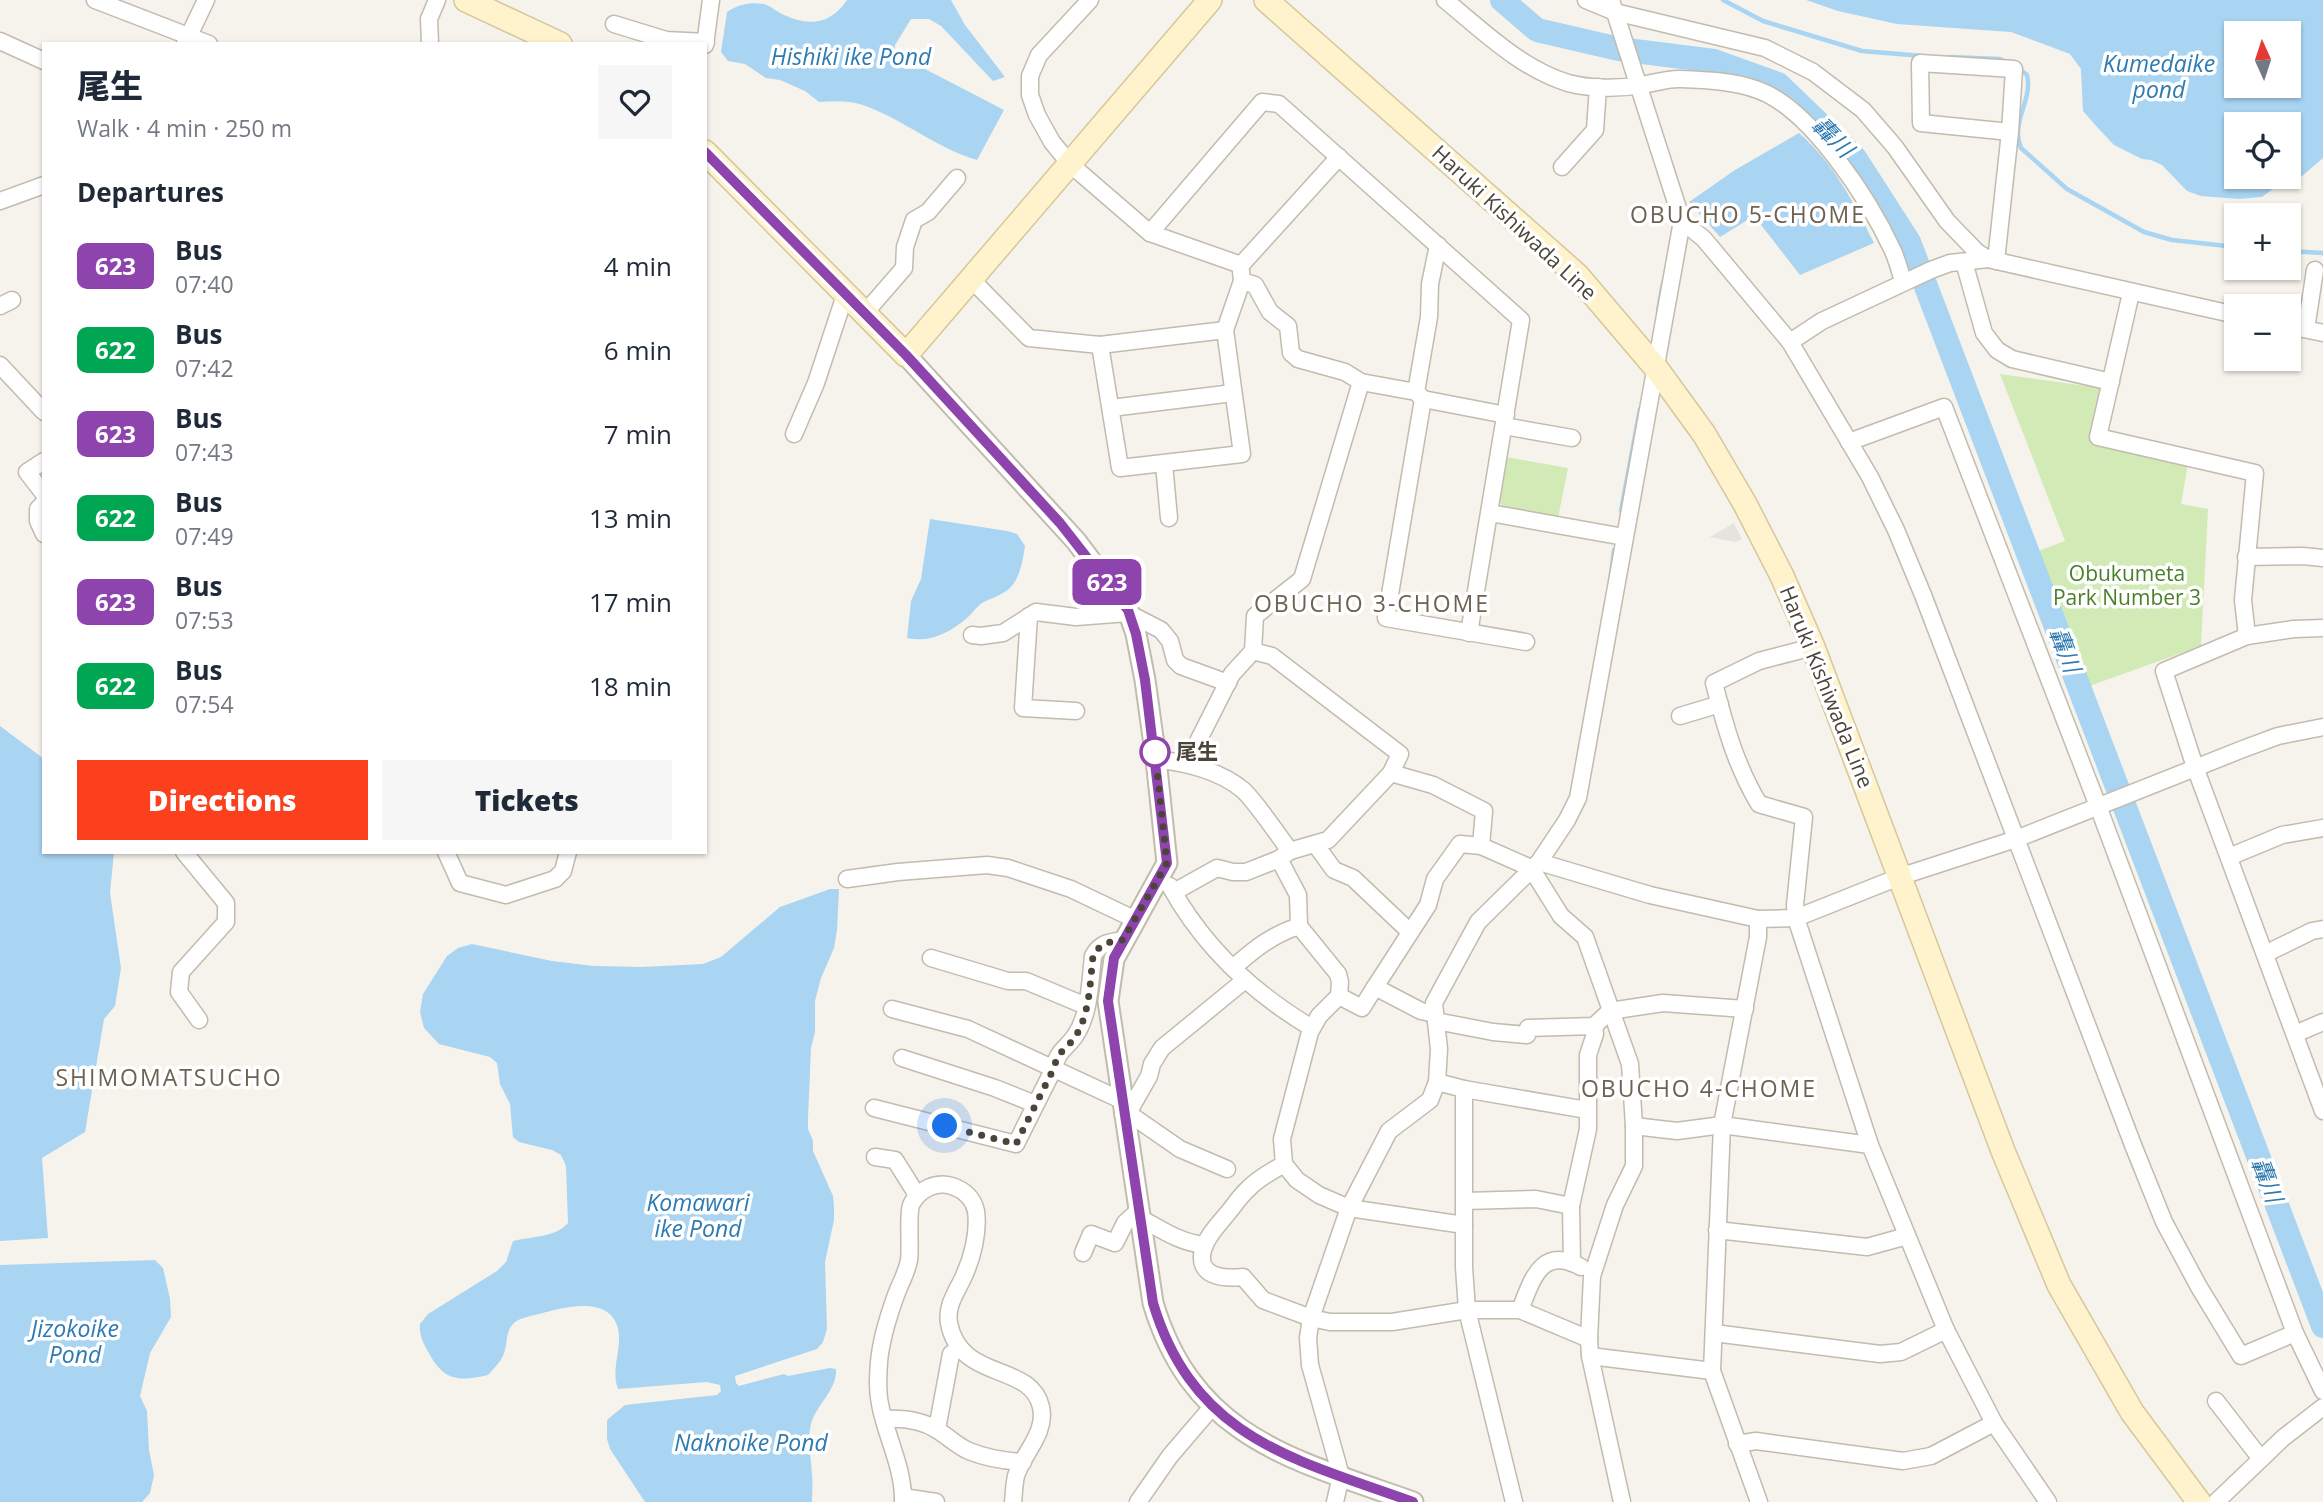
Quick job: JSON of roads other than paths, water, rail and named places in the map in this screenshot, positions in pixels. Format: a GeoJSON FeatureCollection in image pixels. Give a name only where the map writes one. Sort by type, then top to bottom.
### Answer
{"type":"FeatureCollection","features":[{"type":"Feature","properties":{"kind":"main road"},"geometry":{"type":"LineString","coordinates":[[467,0],[556,42]]}},
{"type":"Feature","properties":{"kind":"main road"},"geometry":{"type":"LineString","coordinates":[[707,154],[906,355],[1210,0]]}},
{"type":"Feature","properties":{"kind":"main road","name":"Haruki Kishiwada Line"},"geometry":{"type":"LineString","coordinates":[[1266,0],[1577,275],[1656,368],[1704,434],[1745,504],[1782,576],[1813,647],[2003,1151],[2059,1284],[2132,1412],[2199,1502]]}},
{"type":"Feature","properties":{"kind":"street"},"geometry":{"type":"LineString","coordinates":[[94,0],[187,41],[206,0]]}},
{"type":"Feature","properties":{"kind":"street"},"geometry":{"type":"LineString","coordinates":[[430,42],[429,19],[437,0]]}},
{"type":"Feature","properties":{"kind":"street"},"geometry":{"type":"LineString","coordinates":[[705,42],[711,0]]}},
{"type":"Feature","properties":{"kind":"street"},"geometry":{"type":"LineString","coordinates":[[1090,0],[1040,55],[1031,76],[1030,94],[1037,115],[1052,142],[1070,164],[1150,233],[1242,273],[1255,285],[1270,312],[1288,326],[1291,353],[1298,359],[1345,372],[1361,382],[1572,438]]}},
{"type":"Feature","properties":{"kind":"street"},"geometry":{"type":"LineString","coordinates":[[1444,0],[1510,53],[1539,71],[1570,83],[1598,87],[1639,85],[1671,79],[1709,81],[1759,90],[1785,105],[1836,158],[1866,200],[1894,253],[1903,281]]}},
{"type":"Feature","properties":{"kind":"street"},"geometry":{"type":"LineString","coordinates":[[1586,0],[1765,48],[1813,72],[1863,110],[1895,147],[1947,221],[1977,252],[1992,260],[2224,312]]}},
{"type":"Feature","properties":{"kind":"street"},"geometry":{"type":"LineString","coordinates":[[1335,1502],[1340,1476],[1310,1365],[1308,1338],[1311,1318],[1349,1208],[1390,1131],[1430,1100],[1437,1082],[1438,1049],[1434,1003],[1478,922],[1535,865],[1567,820],[1578,798],[1682,221],[1613,6]]}},
{"type":"Feature","properties":{"kind":"street"},"geometry":{"type":"LineString","coordinates":[[614,24],[666,40],[692,42]]}},
{"type":"Feature","properties":{"kind":"street"},"geometry":{"type":"LineString","coordinates":[[0,41],[42,60]]}},
{"type":"Feature","properties":{"kind":"street"},"geometry":{"type":"LineString","coordinates":[[1992,260],[2010,132],[2014,69],[1920,63],[1921,123],[2010,132]]}},
{"type":"Feature","properties":{"kind":"street"},"geometry":{"type":"LineString","coordinates":[[1562,167],[1595,130],[1598,87]]}},
{"type":"Feature","properties":{"kind":"street"},"geometry":{"type":"LineString","coordinates":[[1150,233],[1262,102],[1279,104],[1521,320],[1469,633]]}},
{"type":"Feature","properties":{"kind":"street"},"geometry":{"type":"LineString","coordinates":[[1100,345],[1121,468],[1242,454],[1225,330],[1242,273],[1339,157]]}},
{"type":"Feature","properties":{"kind":"street"},"geometry":{"type":"LineString","coordinates":[[864,314],[904,268],[905,247],[914,219],[928,212],[957,178]]}},
{"type":"Feature","properties":{"kind":"street"},"geometry":{"type":"LineString","coordinates":[[0,201],[42,187]]}},
{"type":"Feature","properties":{"kind":"street"},"geometry":{"type":"LineString","coordinates":[[1682,221],[1704,239],[1790,342],[1849,442],[1896,530],[2164,1222],[2199,1287],[2241,1356],[2295,1333]]}},
{"type":"Feature","properties":{"kind":"street"},"geometry":{"type":"LineString","coordinates":[[1438,245],[1430,284],[1420,396],[1386,618],[1525,642]]}},
{"type":"Feature","properties":{"kind":"street"},"geometry":{"type":"LineString","coordinates":[[1790,342],[1822,321],[1903,281],[1950,263],[1992,260]]}},
{"type":"Feature","properties":{"kind":"street"},"geometry":{"type":"LineString","coordinates":[[1964,262],[1984,333],[1997,350],[2012,359],[2111,382]]}},
{"type":"Feature","properties":{"kind":"street"},"geometry":{"type":"LineString","coordinates":[[2301,315],[2315,270]]}},
{"type":"Feature","properties":{"kind":"street"},"geometry":{"type":"LineString","coordinates":[[971,279],[1030,338],[1100,345],[1225,330]]}},
{"type":"Feature","properties":{"kind":"street"},"geometry":{"type":"LineString","coordinates":[[2131,293],[2098,437],[2255,473],[2243,600],[2247,636]]}},
{"type":"Feature","properties":{"kind":"street"},"geometry":{"type":"LineString","coordinates":[[794,433],[816,383],[845,295]]}},
{"type":"Feature","properties":{"kind":"street"},"geometry":{"type":"LineString","coordinates":[[2301,329],[2323,333]]}},
{"type":"Feature","properties":{"kind":"street"},"geometry":{"type":"LineString","coordinates":[[906,355],[1060,523],[1128,613],[1136,634],[1156,759],[1167,863],[1114,958],[1108,1001],[1139,1214],[1158,1319],[1181,1367],[1212,1407],[1272,1450],[1413,1502]]}},
{"type":"Feature","properties":{"kind":"street"},"geometry":{"type":"LineString","coordinates":[[0,365],[42,410]]}},
{"type":"Feature","properties":{"kind":"street"},"geometry":{"type":"LineString","coordinates":[[1187,764],[1232,674],[1253,651],[1255,616],[1302,579],[1361,382]]}},
{"type":"Feature","properties":{"kind":"street"},"geometry":{"type":"LineString","coordinates":[[1111,408],[1233,393]]}},
{"type":"Feature","properties":{"kind":"street"},"geometry":{"type":"LineString","coordinates":[[1849,442],[1944,407],[2100,805],[2295,1333],[2323,1391]]}},
{"type":"Feature","properties":{"kind":"street"},"geometry":{"type":"LineString","coordinates":[[42,462],[27,472],[42,491]]}},
{"type":"Feature","properties":{"kind":"street"},"geometry":{"type":"LineString","coordinates":[[1164,464],[1169,518]]}},
{"type":"Feature","properties":{"kind":"street"},"geometry":{"type":"LineString","coordinates":[[42,505],[38,509],[38,521],[42,530]]}},
{"type":"Feature","properties":{"kind":"street"},"geometry":{"type":"LineString","coordinates":[[1490,513],[1625,537]]}},
{"type":"Feature","properties":{"kind":"street"},"geometry":{"type":"LineString","coordinates":[[2246,557],[2303,555],[2323,558]]}},
{"type":"Feature","properties":{"kind":"street"},"geometry":{"type":"LineString","coordinates":[[972,635],[1003,633],[1036,612],[1076,617],[1128,613],[1161,630],[1170,641],[1175,660],[1181,666],[1228,683]]}},
{"type":"Feature","properties":{"kind":"street"},"geometry":{"type":"LineString","coordinates":[[1029,616],[1023,708],[1076,711]]}},
{"type":"Feature","properties":{"kind":"street"},"geometry":{"type":"LineString","coordinates":[[2323,628],[2247,636],[2164,671],[2195,767],[2323,1111]]}},
{"type":"Feature","properties":{"kind":"street"},"geometry":{"type":"LineString","coordinates":[[1813,647],[1759,661],[1714,683],[1734,756],[1759,804],[1804,817],[1796,918],[1870,1145],[1946,1331],[1994,1423],[2048,1502]]}},
{"type":"Feature","properties":{"kind":"street"},"geometry":{"type":"LineString","coordinates":[[1174,892],[1217,868],[1246,872],[1328,840],[1391,773],[1400,754],[1272,656],[1253,651]]}},
{"type":"Feature","properties":{"kind":"street"},"geometry":{"type":"LineString","coordinates":[[1680,716],[1720,704]]}},
{"type":"Feature","properties":{"kind":"street"},"geometry":{"type":"LineString","coordinates":[[1339,996],[1362,1008],[1428,905],[1434,879],[1460,844],[1481,846],[1535,865],[1758,919],[1796,918],[1899,877],[2016,839],[2278,736],[2323,727]]}},
{"type":"Feature","properties":{"kind":"street"},"geometry":{"type":"LineString","coordinates":[[1156,759],[1187,764],[1211,772],[1242,790],[1284,855],[1298,895],[1299,926],[1338,974],[1339,996],[1319,1016],[1312,1028],[1296,1080],[1282,1139],[1284,1164],[1297,1180],[1319,1195],[1349,1208],[1464,1225]]}},
{"type":"Feature","properties":{"kind":"street"},"geometry":{"type":"LineString","coordinates":[[1391,773],[1433,785],[1484,811],[1481,846]]}},
{"type":"Feature","properties":{"kind":"street"},"geometry":{"type":"LineString","coordinates":[[2229,857],[2282,835],[2323,828]]}},
{"type":"Feature","properties":{"kind":"street"},"geometry":{"type":"LineString","coordinates":[[1315,844],[1334,870],[1353,878],[1410,932]]}},
{"type":"Feature","properties":{"kind":"street"},"geometry":{"type":"LineString","coordinates":[[447,854],[460,883],[506,895],[555,879],[562,871],[567,854]]}},
{"type":"Feature","properties":{"kind":"street"},"geometry":{"type":"LineString","coordinates":[[191,855],[226,903],[226,922],[181,972],[179,992],[199,1020]]}},
{"type":"Feature","properties":{"kind":"street"},"geometry":{"type":"LineString","coordinates":[[847,879],[987,865],[1008,868],[1071,889],[1134,919]]}},
{"type":"Feature","properties":{"kind":"street"},"geometry":{"type":"LineString","coordinates":[[1535,865],[1561,916],[1585,937],[1630,1064],[1634,1166],[1615,1205],[1593,1273],[1590,1348],[1622,1502]]}},
{"type":"Feature","properties":{"kind":"street"},"geometry":{"type":"LineString","coordinates":[[1163,871],[1185,912],[1206,941],[1245,980],[1280,1009],[1312,1028]]}},
{"type":"Feature","properties":{"kind":"street"},"geometry":{"type":"LineString","coordinates":[[1758,919],[1758,937],[1722,1125],[1712,1371],[1759,1502]]}},
{"type":"Feature","properties":{"kind":"street"},"geometry":{"type":"LineString","coordinates":[[1233,968],[1256,947],[1281,932],[1299,926]]}},
{"type":"Feature","properties":{"kind":"street"},"geometry":{"type":"LineString","coordinates":[[2265,954],[2312,931],[2323,929]]}},
{"type":"Feature","properties":{"kind":"street"},"geometry":{"type":"LineString","coordinates":[[874,1108],[1016,1144],[1054,1068],[1057,1055],[1074,1037],[1084,1017],[1093,956],[1097,948],[1107,942],[1123,940]]}},
{"type":"Feature","properties":{"kind":"street"},"geometry":{"type":"LineString","coordinates":[[931,958],[1007,981],[1026,981],[1086,1006]]}},
{"type":"Feature","properties":{"kind":"street"},"geometry":{"type":"LineString","coordinates":[[1124,1109],[1149,1076],[1152,1064],[1163,1048],[1245,980]]}},
{"type":"Feature","properties":{"kind":"street"},"geometry":{"type":"LineString","coordinates":[[1375,987],[1435,1017],[1493,1032],[1527,1035],[1528,1028],[1594,1026],[1610,1011],[1664,1003],[1745,1009]]}},
{"type":"Feature","properties":{"kind":"street"},"geometry":{"type":"LineString","coordinates":[[892,1009],[968,1029],[1054,1068],[1124,1109],[1180,1149],[1227,1169]]}},
{"type":"Feature","properties":{"kind":"street"},"geometry":{"type":"LineString","coordinates":[[2295,1034],[2323,1023]]}},
{"type":"Feature","properties":{"kind":"street"},"geometry":{"type":"LineString","coordinates":[[1572,1263],[1571,1206],[1588,1129],[1588,1055],[1595,1034],[1594,1026]]}},
{"type":"Feature","properties":{"kind":"street"},"geometry":{"type":"LineString","coordinates":[[902,1058],[995,1087],[1035,1104]]}},
{"type":"Feature","properties":{"kind":"street"},"geometry":{"type":"LineString","coordinates":[[1437,1082],[1587,1110]]}},
{"type":"Feature","properties":{"kind":"street"},"geometry":{"type":"LineString","coordinates":[[1464,1089],[1467,1310],[1514,1502]]}},
{"type":"Feature","properties":{"kind":"street"},"geometry":{"type":"LineString","coordinates":[[1634,1126],[1677,1131],[1722,1125],[1870,1145]]}},
{"type":"Feature","properties":{"kind":"street"},"geometry":{"type":"LineString","coordinates":[[875,1157],[895,1160],[917,1195]]}},
{"type":"Feature","properties":{"kind":"street"},"geometry":{"type":"LineString","coordinates":[[1284,1164],[1246,1190],[1205,1245],[1203,1264],[1210,1274],[1223,1279],[1243,1278],[1263,1300],[1311,1318],[1330,1322],[1392,1322],[1467,1310],[1520,1310],[1590,1348],[1712,1371]]}},
{"type":"Feature","properties":{"kind":"street"},"geometry":{"type":"LineString","coordinates":[[936,1502],[903,1500],[878,1383],[879,1358],[885,1327],[908,1265],[911,1242],[909,1207],[917,1195],[932,1185],[948,1184],[962,1189],[970,1197],[976,1210],[971,1258],[949,1306],[948,1319],[952,1337],[958,1349],[972,1361],[1001,1371],[1020,1382],[1035,1394],[1041,1407],[1041,1422],[1016,1476],[1013,1502]]}},
{"type":"Feature","properties":{"kind":"street"},"geometry":{"type":"LineString","coordinates":[[1465,1201],[1536,1199],[1571,1206]]}},
{"type":"Feature","properties":{"kind":"street"},"geometry":{"type":"LineString","coordinates":[[1139,1214],[1176,1238],[1205,1245]]}},
{"type":"Feature","properties":{"kind":"street"},"geometry":{"type":"LineString","coordinates":[[1083,1253],[1091,1234],[1115,1242],[1125,1223],[1139,1214]]}},
{"type":"Feature","properties":{"kind":"street"},"geometry":{"type":"LineString","coordinates":[[1717,1230],[1867,1248],[1907,1236]]}},
{"type":"Feature","properties":{"kind":"street"},"geometry":{"type":"LineString","coordinates":[[1520,1310],[1535,1273],[1542,1264],[1557,1260],[1572,1263],[1593,1273]]}},
{"type":"Feature","properties":{"kind":"street"},"geometry":{"type":"LineString","coordinates":[[1714,1332],[1880,1354],[1901,1352],[1946,1331]]}},
{"type":"Feature","properties":{"kind":"street"},"geometry":{"type":"LineString","coordinates":[[937,1429],[951,1354],[958,1349]]}},
{"type":"Feature","properties":{"kind":"street"},"geometry":{"type":"LineString","coordinates":[[2216,1401],[2261,1459]]}},
{"type":"Feature","properties":{"kind":"street"},"geometry":{"type":"LineString","coordinates":[[1138,1502],[1170,1456],[1212,1407]]}},
{"type":"Feature","properties":{"kind":"street"},"geometry":{"type":"LineString","coordinates":[[2217,1502],[2283,1438],[2323,1407]]}},
{"type":"Feature","properties":{"kind":"street"},"geometry":{"type":"LineString","coordinates":[[884,1419],[902,1419],[937,1429],[970,1452],[1023,1462]]}},
{"type":"Feature","properties":{"kind":"street"},"geometry":{"type":"LineString","coordinates":[[1738,1444],[1756,1441],[1903,1461],[1931,1457],[1994,1423]]}},
{"type":"Feature","properties":{"kind":"water","name":"Hishiki ike Pond"},"geometry":{"type":"Polygon","coordinates":[[[847,0],[951,0],[965,25],[1005,77],[993,81],[941,26],[929,19],[911,19],[895,45],[895,61],[907,69],[925,69],[1004,110],[977,160],[863,105],[836,101],[819,102],[805,91],[780,80],[766,78],[745,64],[728,61],[721,52],[727,12],[736,7],[764,4],[794,19],[811,22],[834,14],[847,0]]]}},
{"type":"Feature","properties":{"kind":"water","name":"Kumedaike pond"},"geometry":{"type":"Polygon","coordinates":[[[1806,0],[2323,0],[2323,158],[2301,176],[2301,112],[2224,112],[2224,189],[2273,189],[2262,197],[2239,199],[2201,196],[2187,191],[2162,165],[2142,159],[2114,145],[2097,127],[2083,111],[2081,69],[2070,54],[2011,32],[1897,24],[1838,11],[1806,0]]]}},
{"type":"Feature","properties":{"kind":"water"},"geometry":{"type":"Polygon","coordinates":[[[1799,133],[1832,170],[1851,198],[1874,243],[1800,275],[1754,216],[1720,237],[1689,202],[1735,170],[1799,133]]]}},
{"type":"Feature","properties":{"kind":"water"},"geometry":{"type":"Polygon","coordinates":[[[930,519],[1007,531],[1017,534],[1025,546],[1020,570],[1008,590],[982,603],[967,618],[946,632],[931,638],[907,638],[911,601],[921,579],[930,519]]]}},
{"type":"Feature","properties":{"kind":"water"},"geometry":{"type":"Polygon","coordinates":[[[0,726],[42,758],[42,854],[114,854],[110,893],[121,968],[115,1006],[104,1019],[85,1132],[42,1158],[48,1238],[0,1241],[0,726]]]}},
{"type":"Feature","properties":{"kind":"water","name":"Komawari ike Pond"},"geometry":{"type":"Polygon","coordinates":[[[830,889],[839,889],[837,930],[834,948],[821,978],[815,1001],[808,1118],[813,1151],[833,1196],[834,1207],[825,1262],[827,1329],[823,1342],[817,1349],[735,1376],[739,1386],[784,1374],[788,1376],[836,1369],[830,1391],[811,1424],[809,1442],[812,1502],[645,1502],[610,1449],[607,1420],[625,1405],[717,1395],[721,1391],[720,1385],[707,1382],[618,1389],[615,1373],[619,1341],[617,1325],[603,1310],[593,1307],[559,1309],[516,1321],[509,1330],[499,1362],[488,1375],[478,1377],[461,1378],[448,1375],[436,1364],[422,1340],[420,1324],[428,1314],[497,1271],[506,1262],[513,1241],[550,1234],[568,1223],[566,1166],[561,1155],[552,1150],[519,1142],[513,1137],[510,1104],[500,1084],[497,1063],[490,1057],[439,1044],[424,1028],[420,1012],[423,994],[447,956],[458,948],[472,944],[552,961],[594,966],[703,964],[721,957],[780,907],[830,889]]]}},
{"type":"Feature","properties":{"kind":"water","name":"Jizokoike Pond"},"geometry":{"type":"Polygon","coordinates":[[[155,1260],[163,1268],[171,1317],[150,1353],[140,1396],[147,1411],[149,1450],[154,1475],[150,1493],[142,1502],[0,1502],[0,1265],[155,1260]]]}},
{"type":"Feature","properties":{"kind":"waterway","name":"轟川"},"geometry":{"type":"LineString","coordinates":[[1502,0],[1537,30],[1619,49],[1714,61],[1778,84],[1855,158],[1909,242],[2323,1326]]}},
{"type":"Feature","properties":{"kind":"waterway"},"geometry":{"type":"LineString","coordinates":[[1723,0],[1763,21],[1862,51],[1923,56]]}},
{"type":"Feature","properties":{"kind":"waterway"},"geometry":{"type":"LineString","coordinates":[[1949,57],[2000,59],[2006,62]]}},
{"type":"Feature","properties":{"kind":"waterway"},"geometry":{"type":"LineString","coordinates":[[2017,67],[2027,75],[2028,84],[2018,130],[2021,148],[2067,189],[2144,232],[2172,240],[2224,246]]}},
{"type":"Feature","properties":{"kind":"waterway"},"geometry":{"type":"LineString","coordinates":[[2301,252],[2323,253]]}},
{"type":"Feature","properties":{"kind":"waterway"},"geometry":{"type":"LineString","coordinates":[[1658,310],[1663,283]]}},
{"type":"Feature","properties":{"kind":"waterway"},"geometry":{"type":"LineString","coordinates":[[1621,511],[1640,409]]}},
{"type":"Feature","properties":{"kind":"waterway"},"geometry":{"type":"LineString","coordinates":[[1610,583],[1614,550]]}},
{"type":"Feature","properties":{"kind":"place","name":"尾生"},"geometry":{"type":"Point","coordinates":[1155,752]}},
{"type":"Feature","properties":{"kind":"district","name":"OBUCHO 5-CHOME"},"geometry":{"type":"Point","coordinates":[1748,215]}},
{"type":"Feature","properties":{"kind":"district","name":"OBUCHO 3-CHOME"},"geometry":{"type":"Point","coordinates":[1372,604]}},
{"type":"Feature","properties":{"kind":"district","name":"SHIMOMATSUCHO"},"geometry":{"type":"Point","coordinates":[169,1078]}},
{"type":"Feature","properties":{"kind":"district","name":"OBUCHO 4-CHOME"},"geometry":{"type":"Point","coordinates":[1699,1089]}},
{"type":"Feature","properties":{"kind":"park label","name":"Obukumeta Park Number 3"},"geometry":{"type":"Point","coordinates":[2127,586]}},
{"type":"Feature","properties":{"kind":"water label","name":"Naknoike Pond"},"geometry":{"type":"Point","coordinates":[751,1443]}}]}
